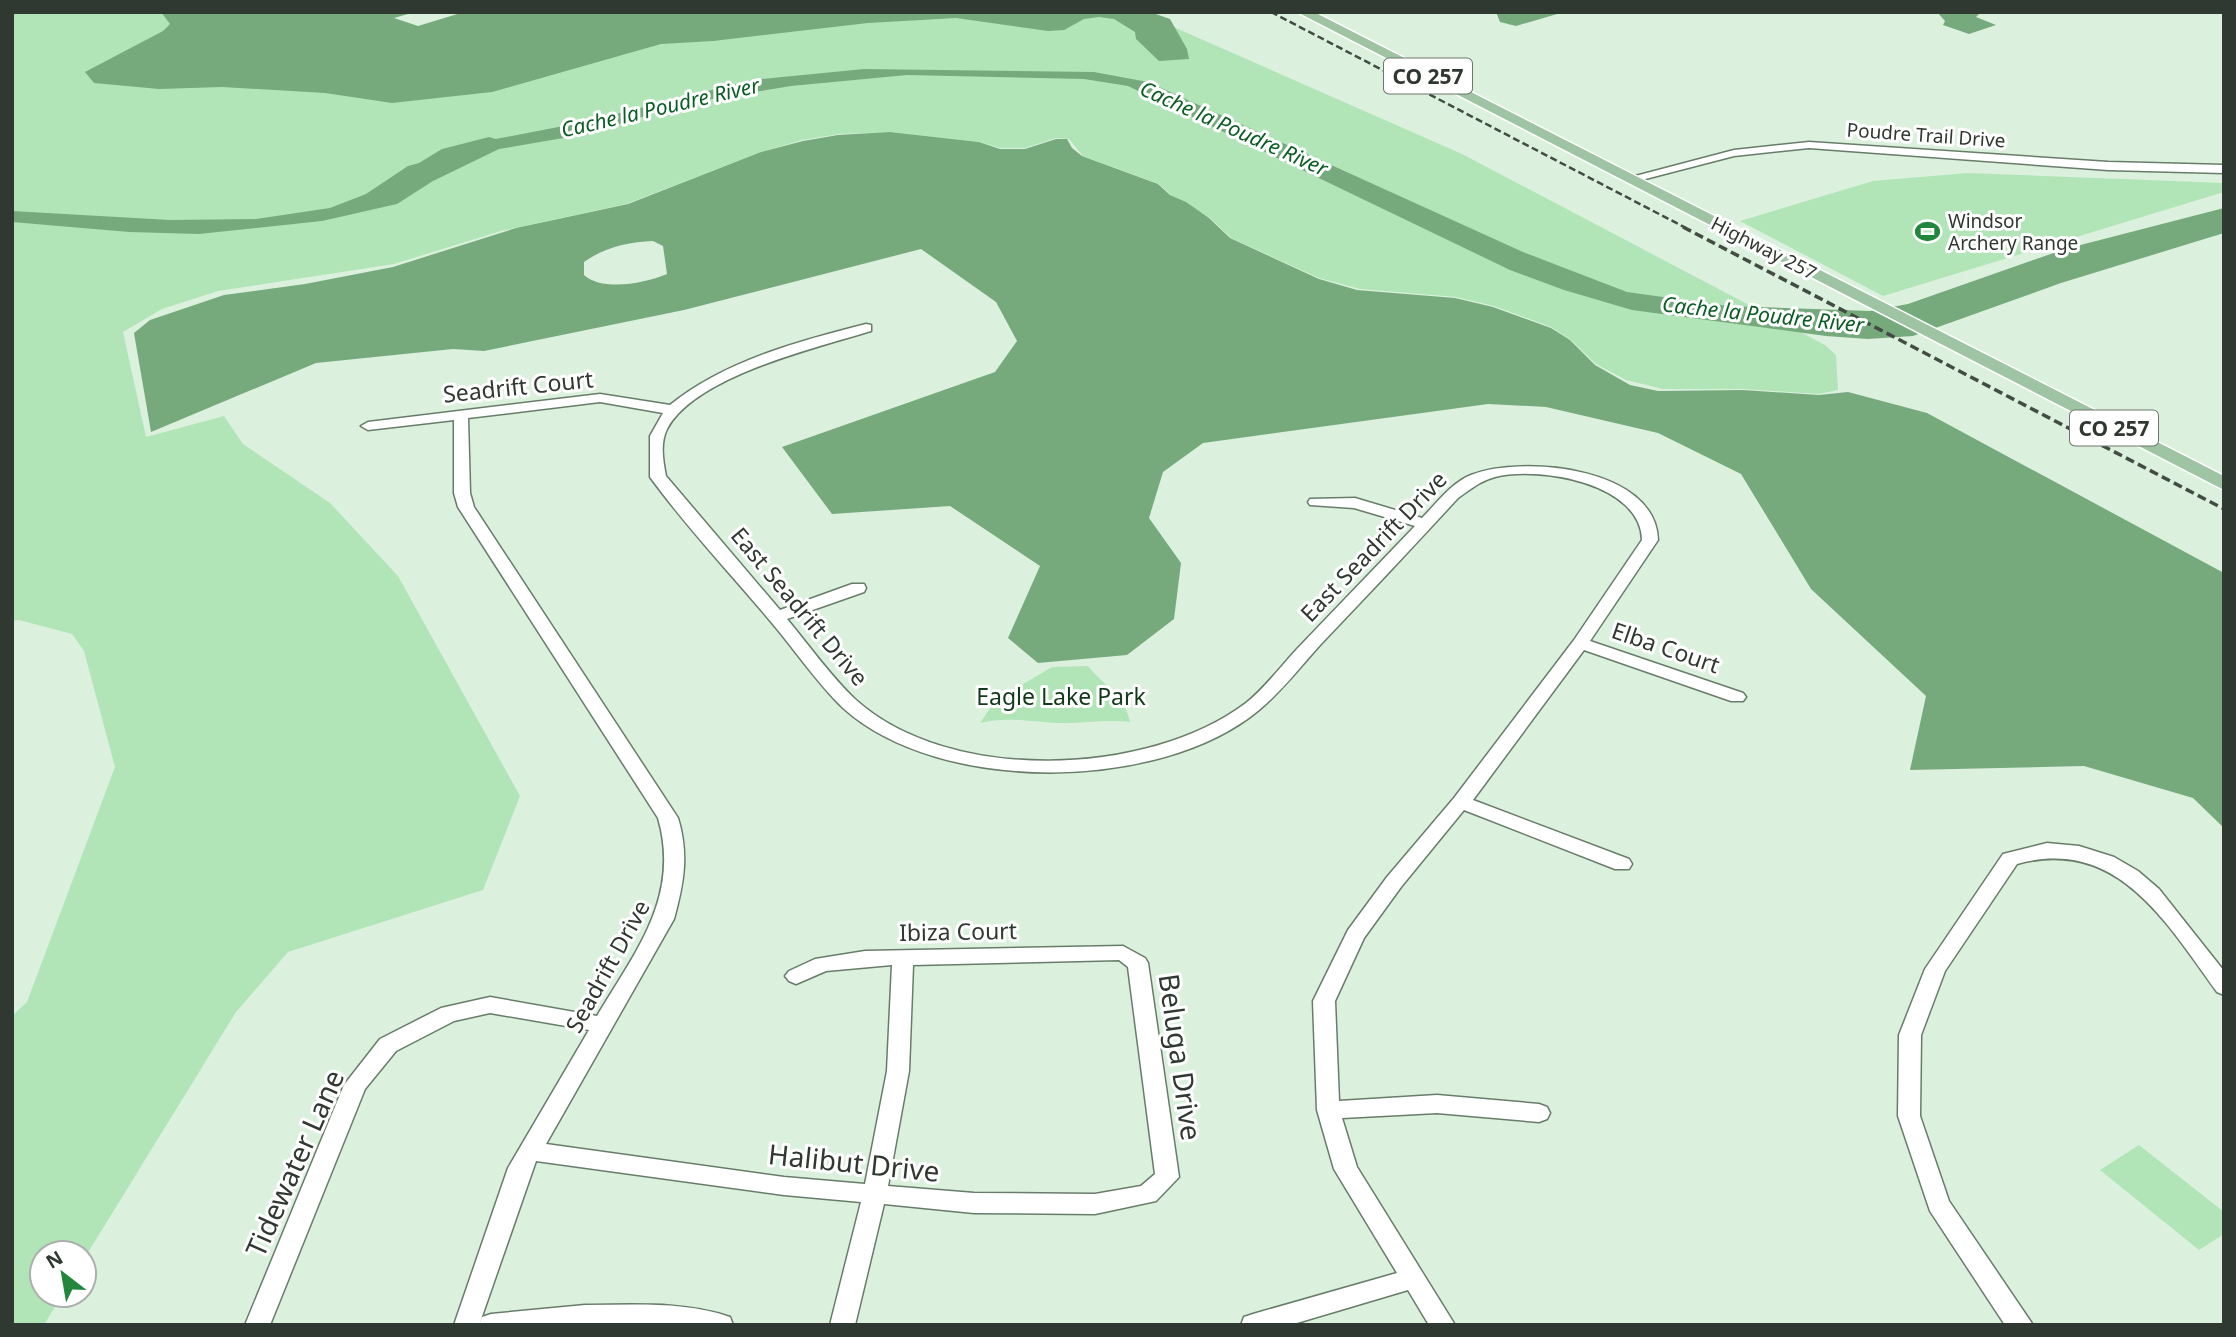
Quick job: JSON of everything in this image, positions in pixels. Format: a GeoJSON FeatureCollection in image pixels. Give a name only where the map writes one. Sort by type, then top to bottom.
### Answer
{"type":"FeatureCollection","features":[{"type":"Feature","properties":{"kind":"main road","name":"Highway 257"},"geometry":{"type":"LineString","coordinates":[[1304,12],[2224,484]]}},
{"type":"Feature","properties":{"kind":"street","name":"Poudre Trail Drive"},"geometry":{"type":"LineString","coordinates":[[1630,179],[1734,153],[1809,145],[2108,166],[2224,169]]}},
{"type":"Feature","properties":{"kind":"street"},"geometry":{"type":"LineString","coordinates":[[672,410],[704,386],[745,368],[866,328]]}},
{"type":"Feature","properties":{"kind":"street","name":"Seadrift Court"},"geometry":{"type":"LineString","coordinates":[[368,426],[600,398],[672,410]]}},
{"type":"Feature","properties":{"kind":"street","name":"East Seadrift Drive"},"geometry":{"type":"LineString","coordinates":[[672,410],[659,430],[655,449],[658,477],[850,704],[897,735],[946,753],[990,763],[1042,766],[1107,764],[1162,752],[1208,734],[1253,706],[1453,495],[1473,480],[1502,471],[1537,470],[1574,474],[1603,484],[1628,499],[1648,522],[1650,540],[1580,643],[1461,802],[1394,882],[1355,935],[1324,1002],[1328,1110],[1346,1169],[1443,1325]]}},
{"type":"Feature","properties":{"kind":"street","name":"Seadrift Drive"},"geometry":{"type":"LineString","coordinates":[[461,415],[462,493],[466,507],[668,818],[677,844],[676,877],[664,919],[530,1151],[516,1180],[466,1325]]}},
{"type":"Feature","properties":{"kind":"street"},"geometry":{"type":"LineString","coordinates":[[1316,502],[1354,503],[1425,524]]}},
{"type":"Feature","properties":{"kind":"street"},"geometry":{"type":"LineString","coordinates":[[776,617],[858,588]]}},
{"type":"Feature","properties":{"kind":"street","name":"Elba Court"},"geometry":{"type":"LineString","coordinates":[[1580,643],[1737,697]]}},
{"type":"Feature","properties":{"kind":"street"},"geometry":{"type":"LineString","coordinates":[[1461,802],[1622,864]]}},
{"type":"Feature","properties":{"kind":"street"},"geometry":{"type":"LineString","coordinates":[[2021,1325],[2006,1308],[1938,1204],[1909,1116],[1910,1035],[1935,970],[2011,859],[2044,850],[2085,853],[2123,870],[2156,895],[2224,987]]}},
{"type":"Feature","properties":{"kind":"street","name":"Ibiza Court"},"geometry":{"type":"LineString","coordinates":[[796,976],[822,964],[903,956],[1123,953]]}},
{"type":"Feature","properties":{"kind":"street","name":"Beluga Drive"},"geometry":{"type":"LineString","coordinates":[[1123,953],[1138,963],[1167,1177]]}},
{"type":"Feature","properties":{"kind":"street"},"geometry":{"type":"LineString","coordinates":[[842,1325],[876,1194],[898,1071],[903,956]]}},
{"type":"Feature","properties":{"kind":"street","name":"Tidewater Lane"},"geometry":{"type":"LineString","coordinates":[[257,1325],[355,1085],[388,1045],[449,1014],[490,1005],[603,1025]]}},
{"type":"Feature","properties":{"kind":"street"},"geometry":{"type":"LineString","coordinates":[[1328,1110],[1437,1104],[1539,1113]]}},
{"type":"Feature","properties":{"kind":"street","name":"Halibut Drive"},"geometry":{"type":"LineString","coordinates":[[530,1151],[784,1186],[974,1203],[1095,1204],[1148,1194],[1167,1177]]}},
{"type":"Feature","properties":{"kind":"street"},"geometry":{"type":"LineString","coordinates":[[1253,1325],[1414,1278]]}},
{"type":"Feature","properties":{"kind":"street"},"geometry":{"type":"LineString","coordinates":[[491,1325],[586,1316],[672,1316],[721,1325]]}},
{"type":"Feature","properties":{"kind":"green space"},"geometry":{"type":"Polygon","coordinates":[[[12,12],[172,12],[178,32],[654,38],[936,12],[1144,14],[1462,154],[1825,345],[1836,355],[1838,390],[1819,394],[1743,389],[1663,389],[1626,380],[1596,364],[1571,340],[1551,327],[1494,306],[1456,297],[1360,289],[1319,278],[1231,238],[1210,218],[1171,195],[1159,184],[1083,156],[1069,139],[1056,138],[1025,148],[1000,148],[980,142],[891,132],[839,134],[802,140],[761,152],[626,204],[501,231],[394,264],[218,291],[162,309],[123,332],[146,437],[224,416],[243,444],[330,503],[398,576],[520,796],[483,890],[288,952],[236,1012],[96,1239],[28,1239],[28,1309],[54,1309],[44,1325],[12,1325],[12,1016],[27,1002],[115,767],[84,651],[72,634],[19,620],[12,621],[12,12]]]}},
{"type":"Feature","properties":{"kind":"green space","name":"Windsor Archery Range"},"geometry":{"type":"Polygon","coordinates":[[[1968,173],[2224,183],[2224,192],[1883,296],[1740,221],[1873,181],[1968,173]]]}},
{"type":"Feature","properties":{"kind":"green space","name":"Eagle Lake Park"},"geometry":{"type":"Polygon","coordinates":[[[1088,666],[1119,698],[1130,722],[1058,723],[1010,720],[980,723],[993,704],[1052,667],[1088,666]]]}},
{"type":"Feature","properties":{"kind":"green space"},"geometry":{"type":"Polygon","coordinates":[[[2139,1145],[2224,1212],[2224,1234],[2199,1250],[2100,1170],[2139,1145]]]}},
{"type":"Feature","properties":{"kind":"water"},"geometry":{"type":"Polygon","coordinates":[[[161,12],[415,12],[394,18],[418,26],[464,12],[1150,12],[1170,19],[1187,49],[1189,59],[1159,61],[1136,39],[1135,32],[1114,19],[1084,19],[1064,30],[1048,31],[956,18],[868,23],[713,41],[661,44],[492,92],[392,103],[325,93],[222,87],[159,89],[94,83],[85,72],[163,31],[170,24],[161,12]]]}},
{"type":"Feature","properties":{"kind":"water"},"geometry":{"type":"Polygon","coordinates":[[[1496,12],[1564,12],[1516,26],[1500,22],[1496,12]]]}},
{"type":"Feature","properties":{"kind":"water"},"geometry":{"type":"Polygon","coordinates":[[[1937,12],[1981,12],[1976,17],[1996,25],[1969,34],[1943,25],[1945,21],[1937,12]]]}},
{"type":"Feature","properties":{"kind":"water"},"geometry":{"type":"Polygon","coordinates":[[[864,69],[1094,72],[1148,82],[1523,252],[1627,292],[1728,306],[1870,311],[1908,304],[2065,249],[2224,208],[2224,233],[2061,283],[1913,336],[1868,339],[1826,336],[1632,310],[1564,290],[1510,270],[1128,86],[1084,79],[907,75],[791,86],[687,103],[587,134],[499,149],[433,181],[397,204],[322,221],[199,234],[129,232],[12,222],[12,211],[170,220],[256,219],[330,208],[366,194],[408,166],[442,157],[470,144],[584,122],[752,80],[864,69]]]}},
{"type":"Feature","properties":{"kind":"water"},"geometry":{"type":"Polygon","coordinates":[[[890,132],[979,142],[1000,149],[1025,149],[1056,139],[1067,139],[1072,148],[1082,156],[1158,184],[1170,195],[1209,218],[1230,238],[1319,279],[1357,290],[1455,298],[1493,307],[1551,328],[1570,340],[1595,365],[1630,385],[1658,391],[1743,390],[1819,395],[1848,392],[1927,413],[2224,573],[2224,828],[2193,798],[2084,766],[1910,770],[1926,696],[1811,589],[1741,474],[1658,433],[1546,407],[1488,404],[1203,443],[1163,472],[1149,518],[1181,563],[1174,619],[1127,655],[1038,663],[1008,638],[1040,566],[950,506],[832,514],[782,447],[995,372],[1017,341],[996,302],[921,249],[684,310],[484,351],[453,349],[316,363],[151,432],[134,333],[150,320],[224,295],[305,284],[393,267],[516,228],[628,204],[761,152],[838,135],[890,132]],[[653,241],[608,249],[584,262],[584,275],[592,280],[613,285],[636,283],[667,274],[663,246],[653,241]]]}},
{"type":"Feature","properties":{"kind":"waterway","name":"Cache la Poudre River"},"geometry":{"type":"LineString","coordinates":[[410,174],[449,153],[489,143]]}},
{"type":"Feature","properties":{"kind":"railway"},"geometry":{"type":"LineString","coordinates":[[1271,12],[1686,228]]}},
{"type":"Feature","properties":{"kind":"railway"},"geometry":{"type":"LineString","coordinates":[[1683,227],[2224,509]]}},
{"type":"Feature","properties":{"kind":"place","name":"Windsor Archery Range"},"geometry":{"type":"Point","coordinates":[1928,232]}}]}
